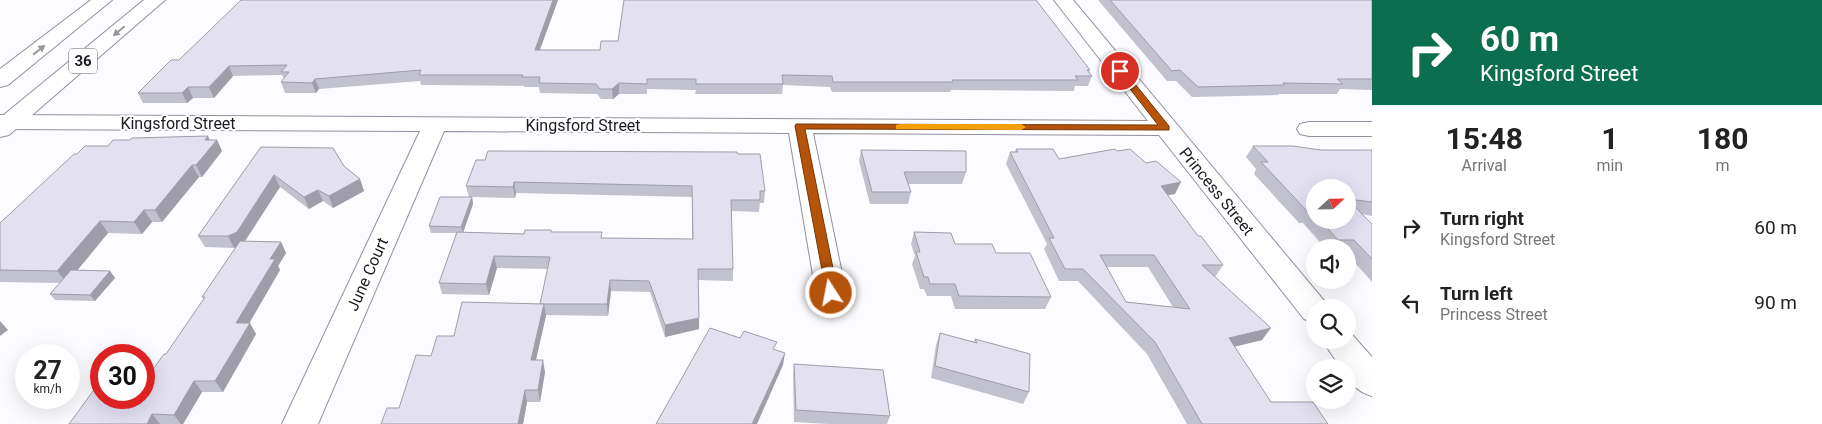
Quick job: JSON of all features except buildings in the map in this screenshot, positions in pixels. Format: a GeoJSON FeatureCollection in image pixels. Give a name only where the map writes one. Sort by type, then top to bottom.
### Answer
{"type":"FeatureCollection","features":[{"type":"Feature","properties":{"kind":"street","name":"36"},"geometry":{"type":"LineString","coordinates":[[0,80],[103,0]]}},
{"type":"Feature","properties":{"kind":"street","name":"36"},"geometry":{"type":"LineString","coordinates":[[3,125],[156,0]]}},
{"type":"Feature","properties":{"kind":"street","name":"Princess Street"},"geometry":{"type":"LineString","coordinates":[[1063,0],[1306,300]]}},
{"type":"Feature","properties":{"kind":"street","name":"Kingsford Street"},"geometry":{"type":"LineString","coordinates":[[3,125],[435,124],[1166,128]]}},
{"type":"Feature","properties":{"kind":"street","name":"June Court"},"geometry":{"type":"LineString","coordinates":[[300,424],[435,124]]}},
{"type":"Feature","properties":{"kind":"street"},"geometry":{"type":"LineString","coordinates":[[800,126],[831,293]]}},
{"type":"Feature","properties":{"kind":"street"},"geometry":{"type":"LineString","coordinates":[[1309,129],[1372,130]]}},
{"type":"Feature","properties":{"kind":"street"},"geometry":{"type":"LineString","coordinates":[[1345,349],[1372,382]]}},
{"type":"Feature","properties":{"kind":"slow traffic"},"geometry":{"type":"LineString","coordinates":[[900,127],[1021,127]]}},
{"type":"Feature","properties":{"kind":"route"},"geometry":{"type":"LineString","coordinates":[[831,293],[800,126],[1166,128],[1120,71]]}}]}
